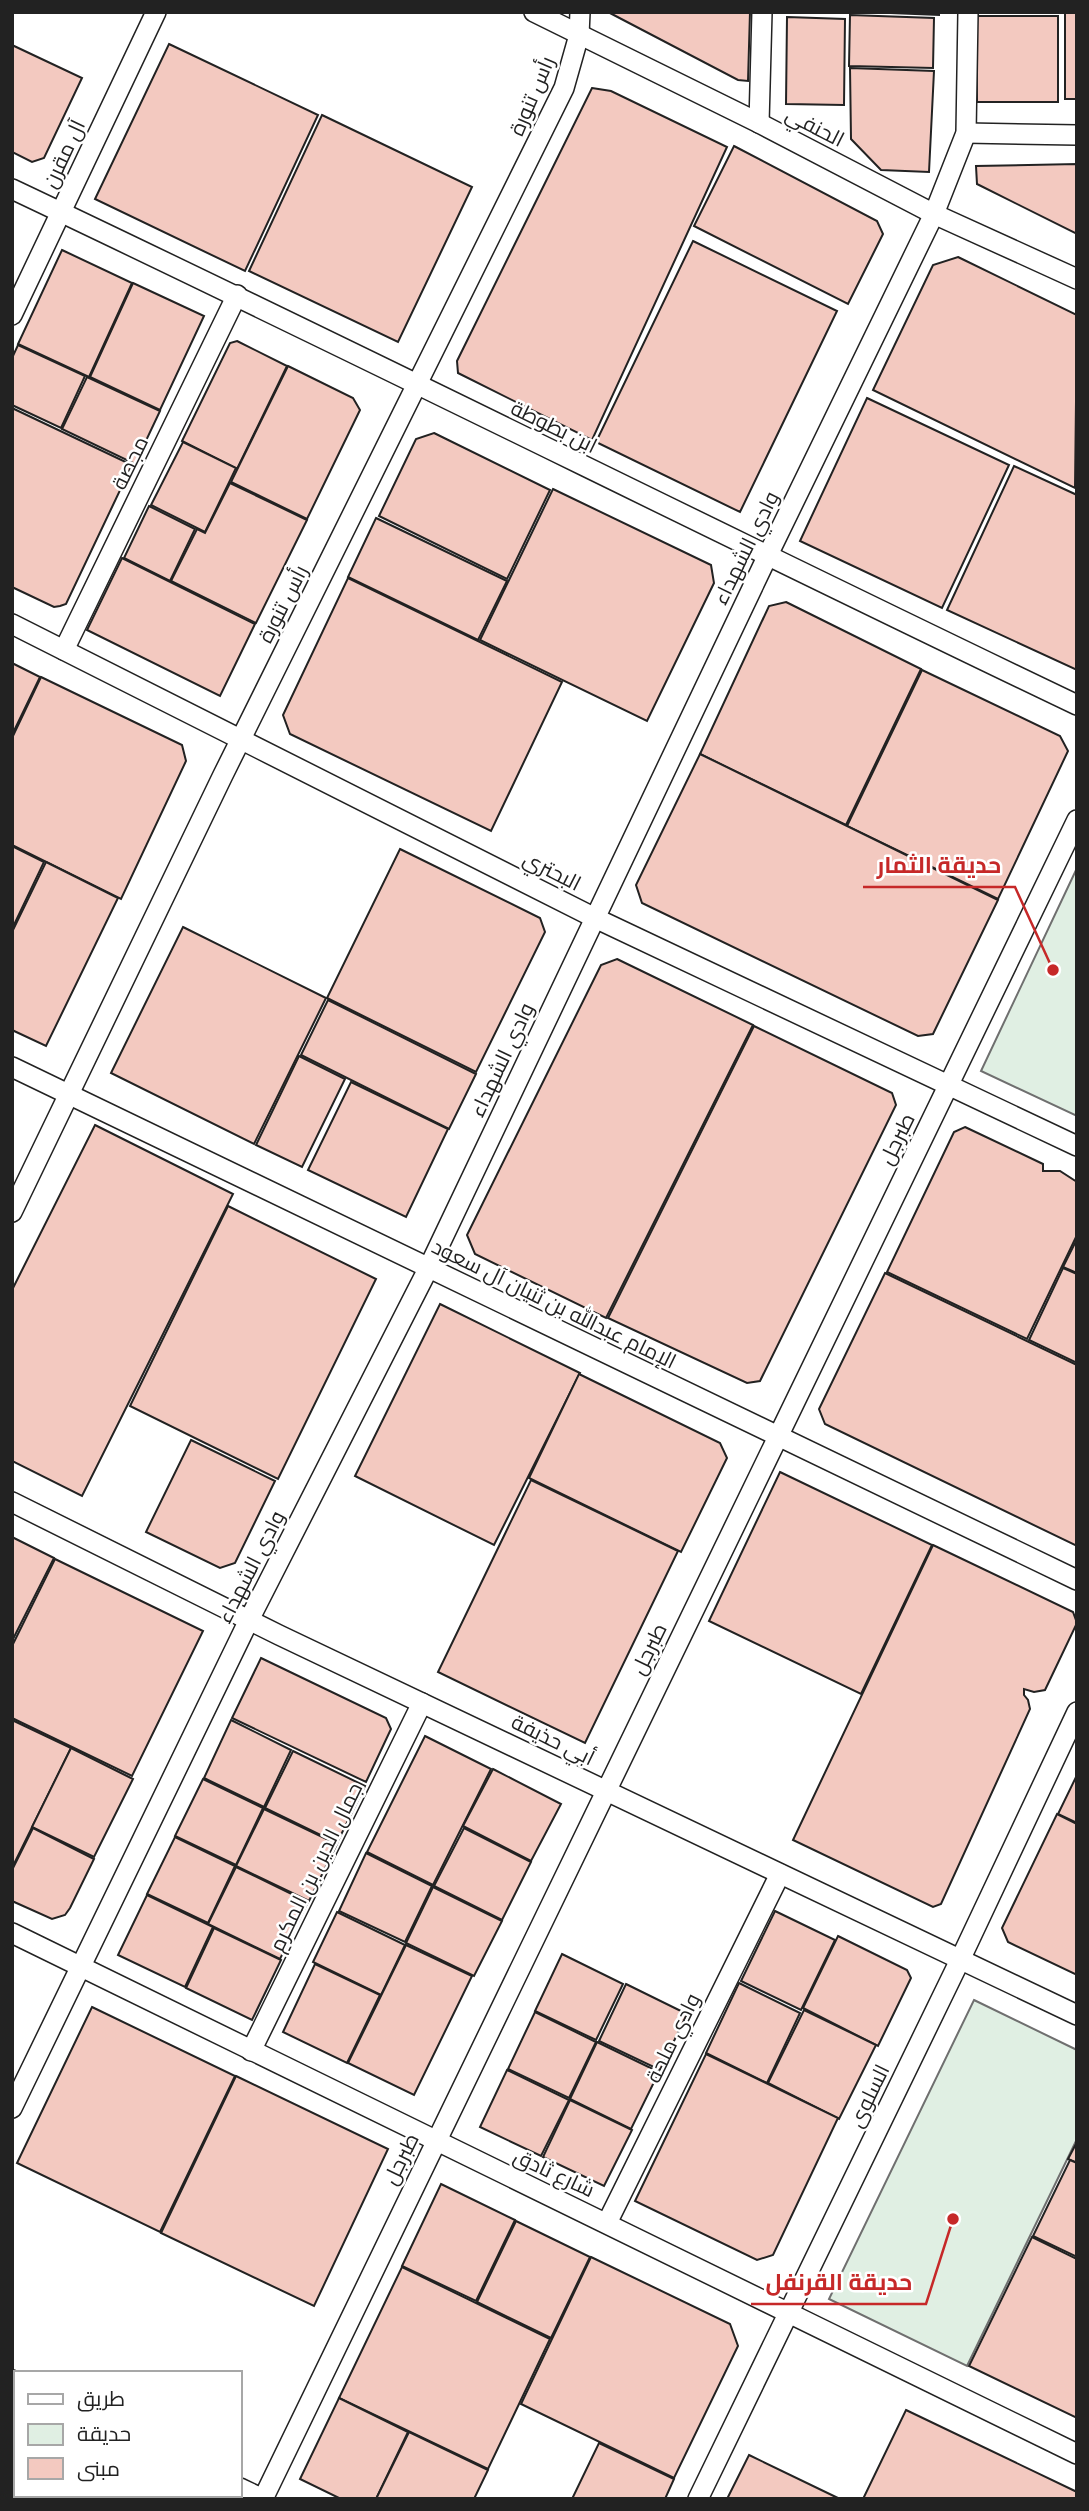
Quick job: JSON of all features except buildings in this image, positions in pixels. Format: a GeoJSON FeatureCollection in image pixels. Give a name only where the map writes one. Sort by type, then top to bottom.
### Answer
{"type":"FeatureCollection","features":[{"type":"Feature","properties":{"kind":"street","name":"آل مقرن"},"geometry":{"type":"LineString","coordinates":[[12,315],[156,12]]}},
{"type":"Feature","properties":{"kind":"street","name":"الحنفي"},"geometry":{"type":"LineString","coordinates":[[534,12],[759,123],[934,214],[1077,279]]}},
{"type":"Feature","properties":{"kind":"street","name":"رأس تنورة"},"geometry":{"type":"LineString","coordinates":[[12,1212],[240,740],[564,88],[579,35],[580,12]]}},
{"type":"Feature","properties":{"kind":"street"},"geometry":{"type":"LineString","coordinates":[[759,123],[762,12]]}},
{"type":"Feature","properties":{"kind":"street","name":"وادي الشهداء"},"geometry":{"type":"LineString","coordinates":[[12,2108],[249,1620],[428,1269],[767,557],[934,214],[965,133],[968,12]]}},
{"type":"Feature","properties":{"kind":"street"},"geometry":{"type":"LineString","coordinates":[[965,133],[1077,135]]}},
{"type":"Feature","properties":{"kind":"street","name":"ابن بطوطة"},"geometry":{"type":"LineString","coordinates":[[12,189],[237,295],[767,557],[1077,705]]}},
{"type":"Feature","properties":{"kind":"street","name":"مجصة"},"geometry":{"type":"LineString","coordinates":[[64,650],[237,295]]}},
{"type":"Feature","properties":{"kind":"street","name":"البحتري"},"geometry":{"type":"LineString","coordinates":[[12,624],[596,918],[1077,1146]]}},
{"type":"Feature","properties":{"kind":"street","name":"طبرجل"},"geometry":{"type":"LineString","coordinates":[[263,2499],[776,1436],[1077,820]]}},
{"type":"Feature","properties":{"kind":"street","name":"الإمام عبدالله بن ثنيان آل سعود"},"geometry":{"type":"LineString","coordinates":[[12,1067],[1077,1580]]}},
{"type":"Feature","properties":{"kind":"street","name":"أبي حذيفة"},"geometry":{"type":"LineString","coordinates":[[12,1502],[249,1620],[1077,2015]]}},
{"type":"Feature","properties":{"kind":"street","name":"جمال الدين بن المكرم"},"geometry":{"type":"LineString","coordinates":[[251,2051],[422,1703]]}},
{"type":"Feature","properties":{"kind":"street","name":"السلوى"},"geometry":{"type":"LineString","coordinates":[[698,2499],[960,1960],[1077,1712]]}},
{"type":"Feature","properties":{"kind":"street","name":"وادي ملحة"},"geometry":{"type":"LineString","coordinates":[[607,2223],[779,1874]]}},
{"type":"Feature","properties":{"kind":"street","name":"شارع ثادق"},"geometry":{"type":"LineString","coordinates":[[12,1933],[1077,2454]]}},
{"type":"Feature","properties":{"kind":"street"},"geometry":{"type":"LineString","coordinates":[[242,2489],[263,2499]]}},
{"type":"Feature","properties":{"kind":"green space"},"geometry":{"type":"Polygon","coordinates":[[[1077,868],[1077,1116],[981,1071],[1077,868]]]}},
{"type":"Feature","properties":{"kind":"green space"},"geometry":{"type":"Polygon","coordinates":[[[974,2000],[1077,2050],[1077,2139],[967,2366],[829,2299],[974,2000]]]}},
{"type":"Feature","properties":{"kind":"place","name":"حديقة الثمار"},"geometry":{"type":"Point","coordinates":[1053,970]}},
{"type":"Feature","properties":{"kind":"place","name":"حديقة القرنفل"},"geometry":{"type":"Point","coordinates":[953,2219]}}]}
